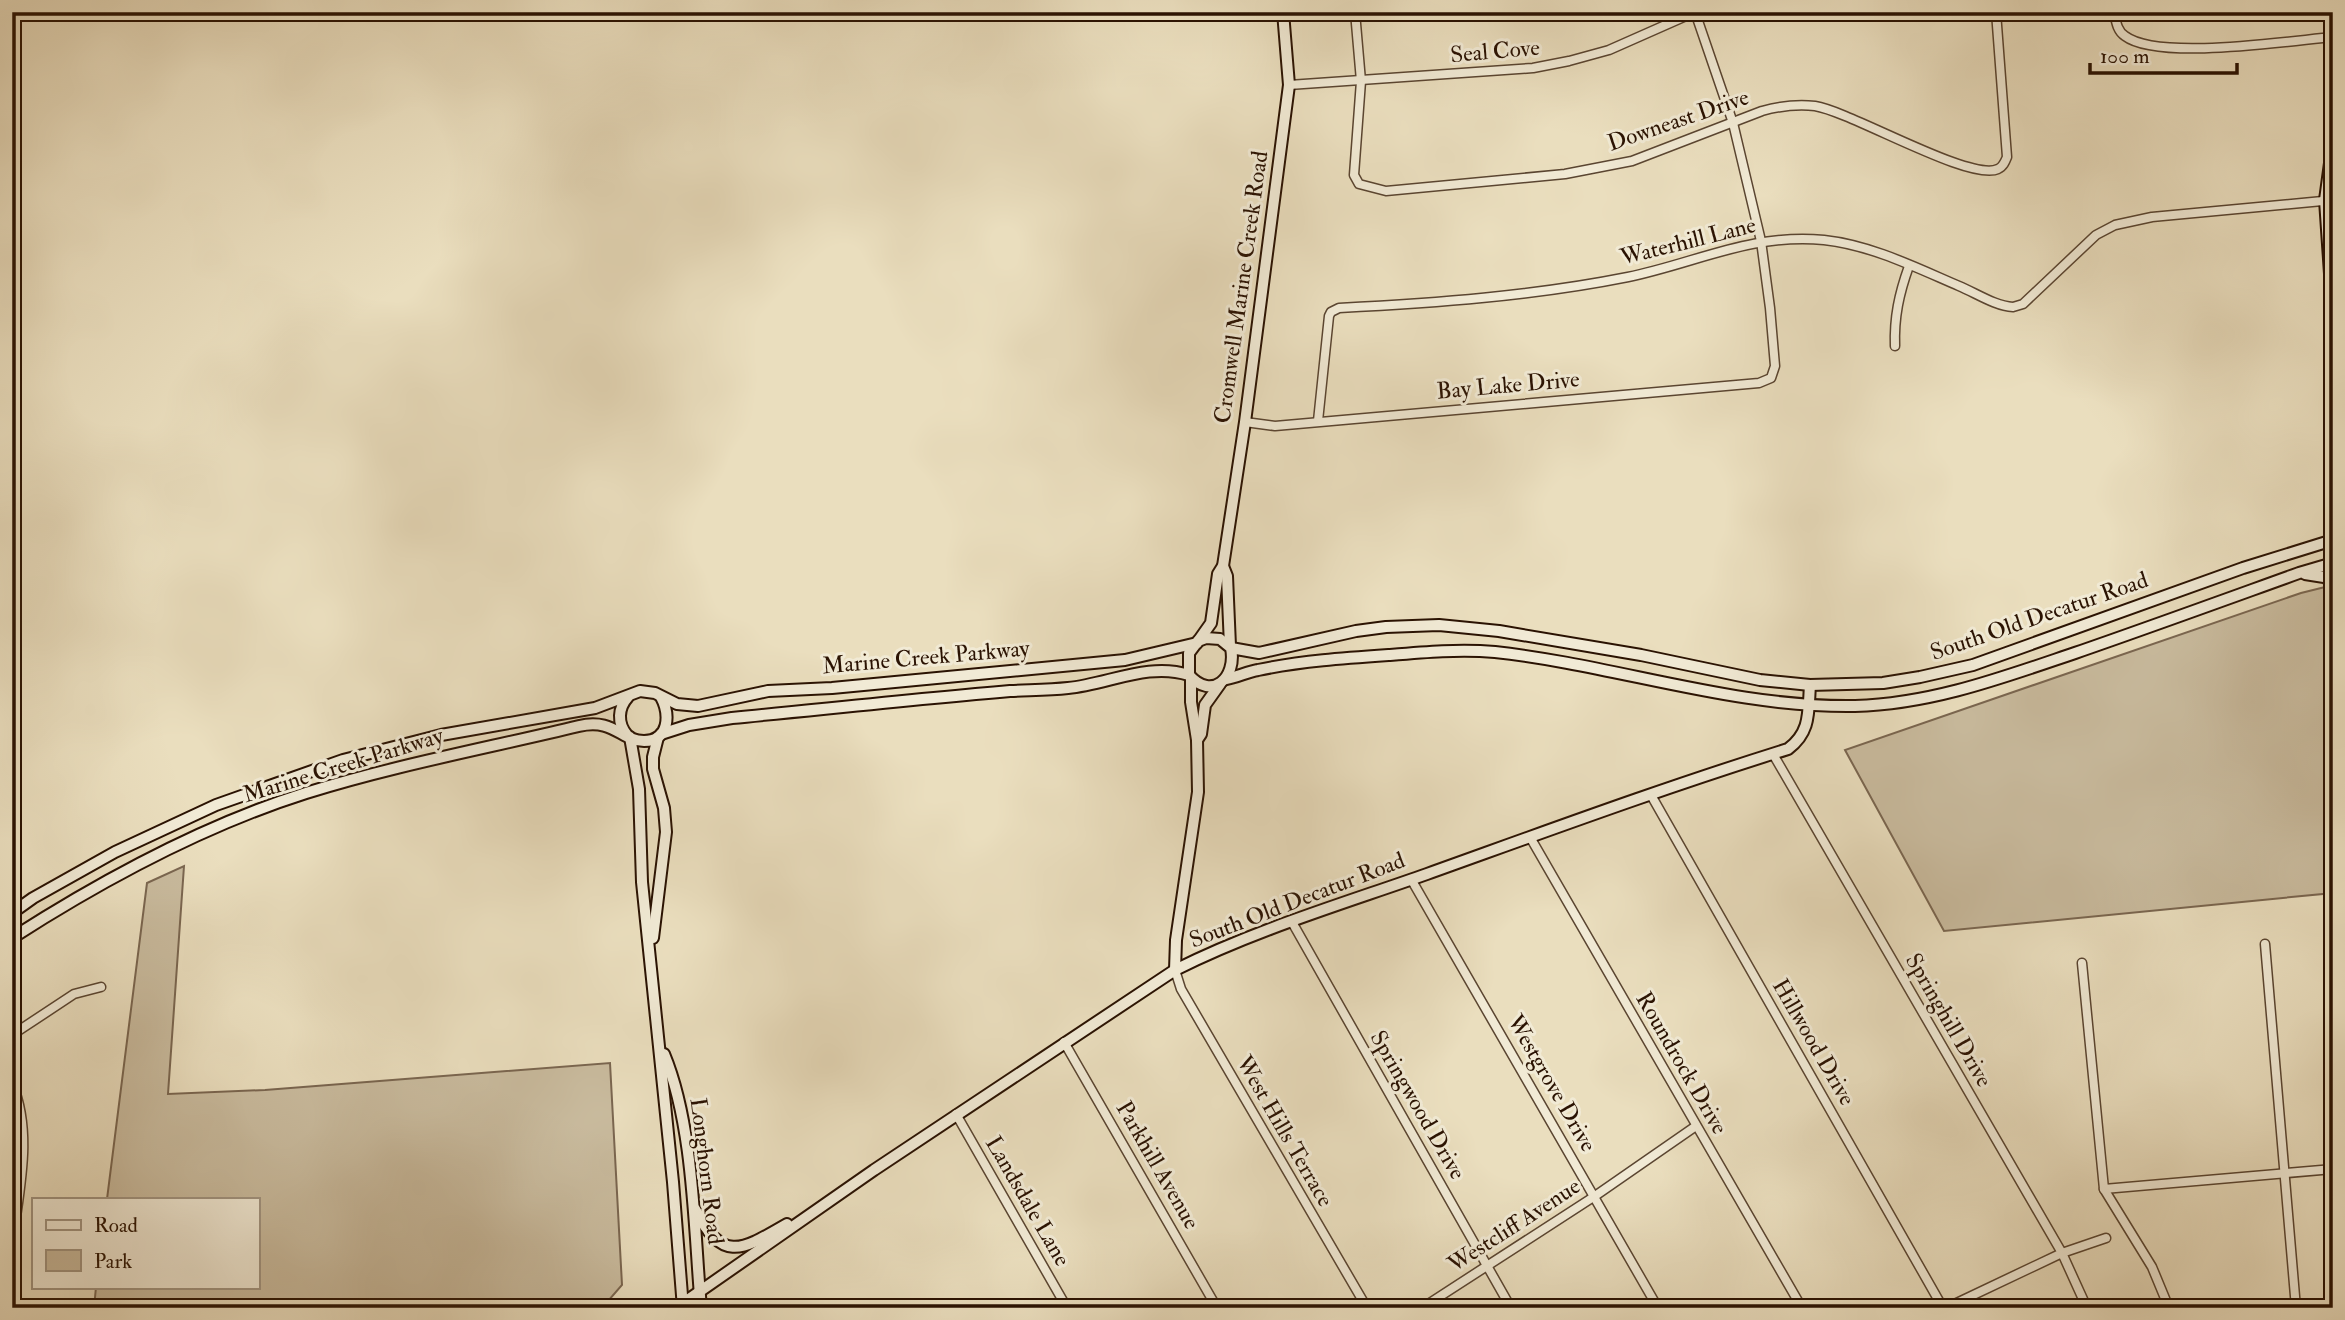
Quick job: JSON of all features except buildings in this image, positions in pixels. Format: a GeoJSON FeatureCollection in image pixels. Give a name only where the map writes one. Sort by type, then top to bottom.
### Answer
{"type":"FeatureCollection","features":[{"type":"Feature","properties":{"kind":"main road","name":"Cromwell Marine Creek Road"},"geometry":{"type":"LineString","coordinates":[[1198,641],[1210,623],[1217,574],[1223,566],[1245,422],[1289,85],[1283,12]]}},
{"type":"Feature","properties":{"kind":"main road"},"geometry":{"type":"LineString","coordinates":[[2333,141],[2329,200],[2333,318]]}},
{"type":"Feature","properties":{"kind":"main road","name":"South Old Decatur Road"},"geometry":{"type":"LineString","coordinates":[[1230,647],[1271,652],[1326,636],[1385,627],[1439,625],[1499,631],[1641,655],[1760,680],[1810,685],[1883,683],[1984,661],[2243,568],[2333,540]]}},
{"type":"Feature","properties":{"kind":"main road","name":"South Old Decatur Road"},"geometry":{"type":"LineString","coordinates":[[1223,681],[1283,665],[1366,656],[1435,651],[1495,652],[1693,688],[1808,704],[1857,706],[1939,696],[2006,676],[2333,563]]}},
{"type":"Feature","properties":{"kind":"main road","name":"Cromwell Marine Creek Road"},"geometry":{"type":"LineString","coordinates":[[1223,566],[1227,576],[1230,647]]}},
{"type":"Feature","properties":{"kind":"main road"},"geometry":{"type":"LineString","coordinates":[[2299,573],[2324,577],[2333,582]]}},
{"type":"Feature","properties":{"kind":"main road"},"geometry":{"type":"LineString","coordinates":[[2108,616],[2117,638]]}},
{"type":"Feature","properties":{"kind":"main road"},"geometry":{"type":"LineString","coordinates":[[1495,652],[1499,631]]}},
{"type":"Feature","properties":{"kind":"main road"},"geometry":{"type":"LineString","coordinates":[[1175,970],[1176,940],[1198,792],[1197,740],[1191,702],[1189,653],[1198,641],[1216,638],[1230,647],[1233,663],[1205,705],[1201,734],[1197,740]]}},
{"type":"Feature","properties":{"kind":"main road","name":"Marine Creek Parkway"},"geometry":{"type":"LineString","coordinates":[[661,697],[677,705],[698,706],[768,691],[832,688],[1125,660],[1198,641]]}},
{"type":"Feature","properties":{"kind":"main road","name":"Marine Creek Parkway"},"geometry":{"type":"LineString","coordinates":[[659,736],[693,724],[732,718],[1011,691],[1070,688],[1152,670],[1166,669],[1190,677]]}},
{"type":"Feature","properties":{"kind":"main road"},"geometry":{"type":"LineString","coordinates":[[1190,677],[1202,684],[1223,681]]}},
{"type":"Feature","properties":{"kind":"main road"},"geometry":{"type":"LineString","coordinates":[[1808,704],[1810,685]]}},
{"type":"Feature","properties":{"kind":"main road"},"geometry":{"type":"LineString","coordinates":[[647,691],[661,697],[668,716],[666,727],[659,736],[645,741],[629,736],[621,726],[620,716],[622,706],[630,695],[647,691]]}},
{"type":"Feature","properties":{"kind":"main road","name":"Marine Creek Parkway"},"geometry":{"type":"LineString","coordinates":[[12,913],[33,898],[115,852],[216,805],[279,782],[343,760],[398,746],[479,727],[595,708],[630,695]]}},
{"type":"Feature","properties":{"kind":"main road","name":"South Old Decatur Road"},"geometry":{"type":"LineString","coordinates":[[680,1306],[956,1114],[1175,970],[1214,950],[1651,794],[1788,749],[1806,730],[1808,704]]}},
{"type":"Feature","properties":{"kind":"main road","name":"Marine Creek Parkway"},"geometry":{"type":"LineString","coordinates":[[12,938],[75,898],[162,851],[304,794],[425,760],[590,724],[609,726],[629,736]]}},
{"type":"Feature","properties":{"kind":"main road","name":"Longhorn Road"},"geometry":{"type":"LineString","coordinates":[[629,736],[639,789],[642,882],[673,1182],[680,1306]]}},
{"type":"Feature","properties":{"kind":"main road","name":"Longhorn Road"},"geometry":{"type":"LineString","coordinates":[[651,955],[666,832],[664,808],[653,769],[653,757],[659,736]]}},
{"type":"Feature","properties":{"kind":"main road","name":"Longhorn Road"},"geometry":{"type":"LineString","coordinates":[[659,1042],[672,1074],[684,1128],[701,1308]]}},
{"type":"Feature","properties":{"kind":"main road"},"geometry":{"type":"LineString","coordinates":[[692,1204],[710,1235],[722,1245],[743,1246],[754,1243],[847,1189]]}},
{"type":"Feature","properties":{"kind":"street"},"geometry":{"type":"LineString","coordinates":[[1355,12],[1361,81]]}},
{"type":"Feature","properties":{"kind":"street","name":"Seal Cove"},"geometry":{"type":"LineString","coordinates":[[1289,85],[1533,68],[1609,50],[1695,12]]}},
{"type":"Feature","properties":{"kind":"street"},"geometry":{"type":"LineString","coordinates":[[1695,12],[1733,123],[1761,241]]}},
{"type":"Feature","properties":{"kind":"street","name":"Downeast Drive"},"geometry":{"type":"LineString","coordinates":[[1361,81],[1354,169],[1356,180],[1386,191],[1565,174],[1632,161],[1781,106],[1817,107],[1939,157],[1984,170],[1997,170],[2002,167],[2007,157],[1996,12]]}},
{"type":"Feature","properties":{"kind":"street"},"geometry":{"type":"LineString","coordinates":[[2114,12],[2123,36],[2165,49],[2333,37]]}},
{"type":"Feature","properties":{"kind":"street","name":"Waterhill Lane"},"geometry":{"type":"LineString","coordinates":[[1318,421],[1329,316],[1335,309],[1570,288],[1632,276],[1715,251],[1761,241],[1826,240],[1873,251],[2013,307],[2022,304],[2096,235],[2115,225],[2152,217],[2329,200]]}},
{"type":"Feature","properties":{"kind":"street","name":"Bay Lake Drive"},"geometry":{"type":"LineString","coordinates":[[1245,422],[1275,426],[1766,382],[1773,376],[1775,366],[1761,241]]}},
{"type":"Feature","properties":{"kind":"street"},"geometry":{"type":"LineString","coordinates":[[1895,346],[1894,321],[1897,302],[1909,266]]}},
{"type":"Feature","properties":{"kind":"street","name":"Springhill Drive"},"geometry":{"type":"LineString","coordinates":[[1773,754],[2062,1253],[2087,1308]]}},
{"type":"Feature","properties":{"kind":"street","name":"Hillwood Drive"},"geometry":{"type":"LineString","coordinates":[[1651,794],[1945,1308]]}},
{"type":"Feature","properties":{"kind":"street","name":"Roundrock Drive"},"geometry":{"type":"LineString","coordinates":[[1530,837],[1802,1308]]}},
{"type":"Feature","properties":{"kind":"street","name":"Westgrove Drive"},"geometry":{"type":"LineString","coordinates":[[1411,879],[1658,1308]]}},
{"type":"Feature","properties":{"kind":"street","name":"Springwood Drive"},"geometry":{"type":"LineString","coordinates":[[1292,922],[1511,1308]]}},
{"type":"Feature","properties":{"kind":"street"},"geometry":{"type":"LineString","coordinates":[[2265,944],[2296,1308]]}},
{"type":"Feature","properties":{"kind":"street"},"geometry":{"type":"LineString","coordinates":[[2082,963],[2104,1189],[2152,1267],[2169,1308]]}},
{"type":"Feature","properties":{"kind":"street","name":"West Hills Terrace"},"geometry":{"type":"LineString","coordinates":[[1175,970],[1181,989],[1194,1012],[1367,1308]]}},
{"type":"Feature","properties":{"kind":"street"},"geometry":{"type":"LineString","coordinates":[[12,1035],[74,994],[101,987]]}},
{"type":"Feature","properties":{"kind":"street","name":"Parkhill Avenue"},"geometry":{"type":"LineString","coordinates":[[1064,1042],[1217,1308]]}},
{"type":"Feature","properties":{"kind":"street"},"geometry":{"type":"LineString","coordinates":[[12,1083],[20,1107],[24,1142],[12,1247]]}},
{"type":"Feature","properties":{"kind":"street","name":"Landsdale Lane"},"geometry":{"type":"LineString","coordinates":[[956,1114],[1067,1308]]}},
{"type":"Feature","properties":{"kind":"street","name":"Westcliff Avenue"},"geometry":{"type":"LineString","coordinates":[[1422,1308],[1486,1264],[1595,1196],[1696,1126]]}},
{"type":"Feature","properties":{"kind":"street"},"geometry":{"type":"LineString","coordinates":[[2104,1189],[2333,1169]]}},
{"type":"Feature","properties":{"kind":"street"},"geometry":{"type":"LineString","coordinates":[[1945,1308],[2062,1253],[2106,1238]]}},
{"type":"Feature","properties":{"kind":"green space"},"geometry":{"type":"Polygon","coordinates":[[[2333,585],[2333,893],[1944,931],[1845,750],[2301,593],[2333,585]]]}},
{"type":"Feature","properties":{"kind":"green space"},"geometry":{"type":"Polygon","coordinates":[[[184,866],[168,1094],[265,1090],[610,1063],[622,1285],[602,1308],[94,1308],[96,1288],[259,1288],[259,1198],[107,1198],[147,883],[184,866]]]}}]}
